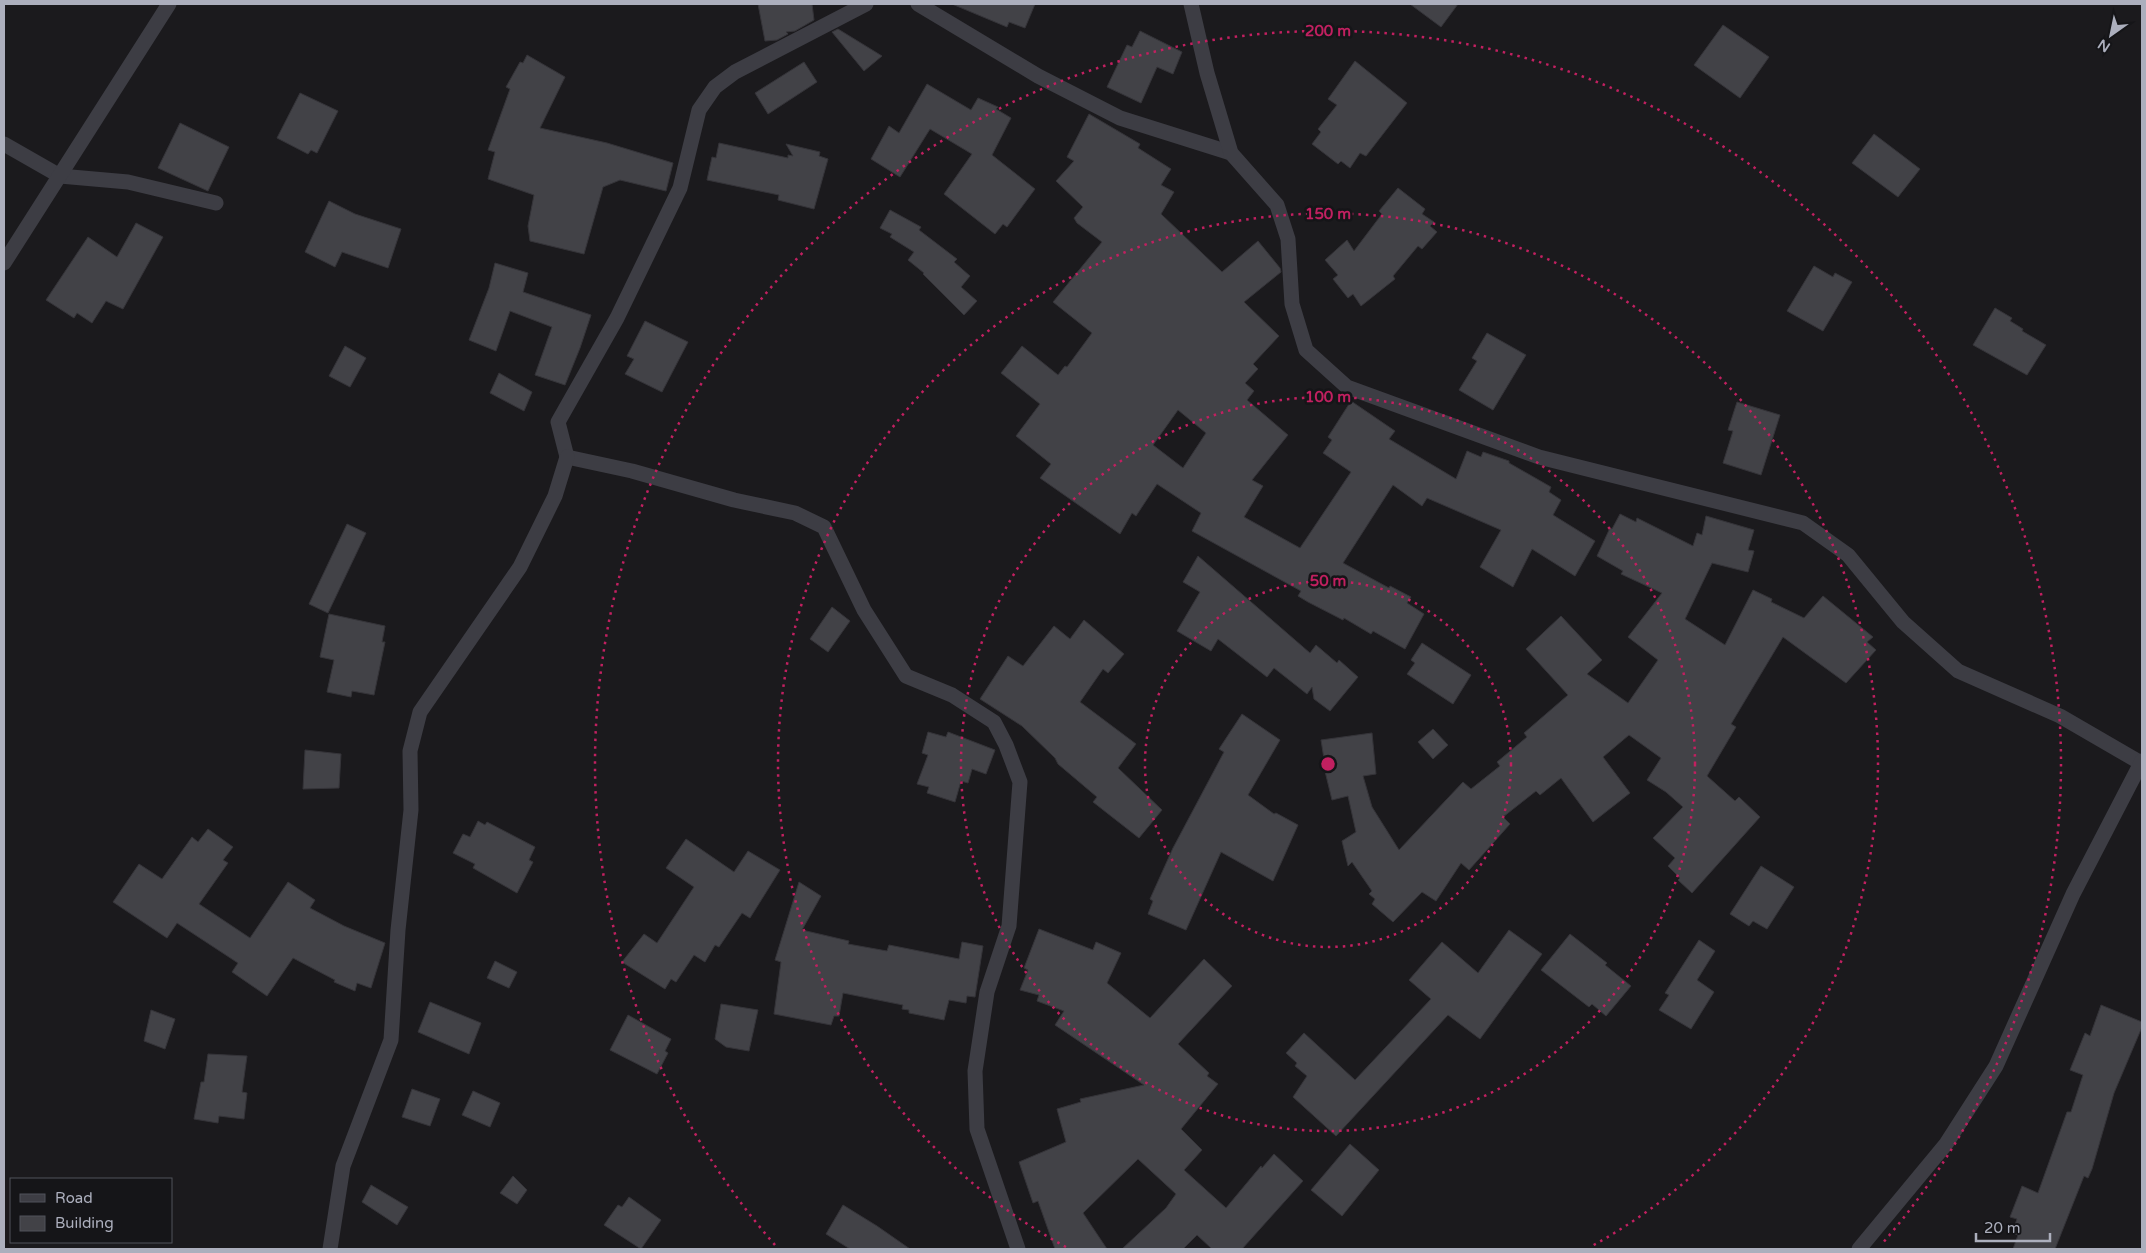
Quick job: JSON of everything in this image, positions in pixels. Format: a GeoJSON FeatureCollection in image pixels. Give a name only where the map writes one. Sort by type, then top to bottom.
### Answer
{"type":"FeatureCollection","features":[{"type":"Feature","properties":{"kind":"street"},"geometry":{"type":"LineString","coordinates":[[4,263],[169,4]]}},
{"type":"Feature","properties":{"kind":"street"},"geometry":{"type":"LineString","coordinates":[[330,1249],[343,1166],[391,1040],[398,930],[412,810],[410,750],[420,712],[520,567],[554,496],[566,457],[558,422],[617,318],[680,188],[699,110],[715,87],[736,72],[866,4]]}},
{"type":"Feature","properties":{"kind":"street"},"geometry":{"type":"LineString","coordinates":[[918,4],[1038,76],[1120,118],[1231,153]]}},
{"type":"Feature","properties":{"kind":"street"},"geometry":{"type":"LineString","coordinates":[[1191,4],[1207,73],[1231,153],[1277,205],[1288,239],[1292,304],[1306,350],[1347,387],[1539,457],[1803,524],[1848,555],[1903,622],[1958,671],[2060,716],[2141,762],[2073,894],[1996,1066],[1946,1144],[1859,1249]]}},
{"type":"Feature","properties":{"kind":"street"},"geometry":{"type":"LineString","coordinates":[[4,144],[60,176],[128,182],[216,204]]}},
{"type":"Feature","properties":{"kind":"street"},"geometry":{"type":"LineString","coordinates":[[566,457],[632,471],[734,500],[795,513],[824,527],[864,610],[906,676],[952,695],[994,722],[1006,745],[1020,782],[1009,926],[987,992],[975,1071],[977,1129],[1018,1249]]}},
{"type":"Feature","properties":{"kind":"building"},"geometry":{"type":"Polygon","coordinates":[[[758,4],[812,4],[814,20],[795,31],[786,32],[788,34],[777,40],[765,41],[758,4]]]}},
{"type":"Feature","properties":{"kind":"building"},"geometry":{"type":"Polygon","coordinates":[[[952,4],[1035,4],[1025,28],[1009,22],[1007,27],[952,4]]]}},
{"type":"Feature","properties":{"kind":"building"},"geometry":{"type":"Polygon","coordinates":[[[1410,4],[1458,4],[1441,27],[1410,4]]]}},
{"type":"Feature","properties":{"kind":"building"},"geometry":{"type":"Polygon","coordinates":[[[1723,25],[1769,57],[1740,98],[1694,65],[1723,25]]]}},
{"type":"Feature","properties":{"kind":"building"},"geometry":{"type":"Polygon","coordinates":[[[838,29],[882,56],[864,71],[832,32],[838,29]]]}},
{"type":"Feature","properties":{"kind":"building"},"geometry":{"type":"Polygon","coordinates":[[[1140,31],[1182,52],[1173,74],[1157,67],[1141,103],[1107,87],[1127,45],[1132,47],[1140,31]]]}},
{"type":"Feature","properties":{"kind":"building"},"geometry":{"type":"Polygon","coordinates":[[[527,55],[565,77],[540,128],[607,143],[673,163],[666,191],[620,180],[603,187],[584,254],[530,241],[528,226],[534,195],[488,179],[495,152],[488,150],[510,89],[506,87],[520,62],[523,63],[527,55]]]}},
{"type":"Feature","properties":{"kind":"building"},"geometry":{"type":"Polygon","coordinates":[[[1355,61],[1407,103],[1366,156],[1360,153],[1350,168],[1341,161],[1338,164],[1312,144],[1321,132],[1318,129],[1337,105],[1328,99],[1355,61]]]}},
{"type":"Feature","properties":{"kind":"building"},"geometry":{"type":"Polygon","coordinates":[[[804,62],[817,82],[768,114],[755,93],[804,62]]]}},
{"type":"Feature","properties":{"kind":"building"},"geometry":{"type":"Polygon","coordinates":[[[927,84],[971,110],[978,98],[998,107],[996,109],[1011,118],[992,155],[1035,189],[1007,227],[1003,224],[995,234],[944,194],[972,154],[930,129],[900,177],[871,159],[889,126],[899,133],[927,84]]]}},
{"type":"Feature","properties":{"kind":"building"},"geometry":{"type":"Polygon","coordinates":[[[300,93],[338,111],[317,153],[311,150],[308,154],[277,138],[300,93]]]}},
{"type":"Feature","properties":{"kind":"building"},"geometry":{"type":"Polygon","coordinates":[[[1089,114],[1140,144],[1138,148],[1171,169],[1161,185],[1174,192],[1161,214],[1222,272],[1258,241],[1280,268],[1281,272],[1244,302],[1279,336],[1253,364],[1258,369],[1245,383],[1254,391],[1247,400],[1288,435],[1252,480],[1263,486],[1244,517],[1300,548],[1351,472],[1323,453],[1332,440],[1328,437],[1351,401],[1395,431],[1389,439],[1456,479],[1467,451],[1481,457],[1483,452],[1509,461],[1509,463],[1551,487],[1549,492],[1561,500],[1553,515],[1595,541],[1575,576],[1532,549],[1513,587],[1480,567],[1501,530],[1427,498],[1422,506],[1393,485],[1343,563],[1389,588],[1390,586],[1411,597],[1407,603],[1424,614],[1405,649],[1373,631],[1371,634],[1344,618],[1343,620],[1308,602],[1298,596],[1301,591],[1192,531],[1201,513],[1157,484],[1136,516],[1132,513],[1120,534],[1040,478],[1051,464],[1016,436],[1040,404],[1001,373],[1022,346],[1058,375],[1065,366],[1067,367],[1092,333],[1053,302],[1102,242],[1077,223],[1074,218],[1083,207],[1056,181],[1074,161],[1067,157],[1089,114]],[[1178,410],[1153,445],[1183,468],[1206,433],[1178,410]]]}},
{"type":"Feature","properties":{"kind":"building"},"geometry":{"type":"Polygon","coordinates":[[[180,123],[229,147],[208,191],[158,168],[180,123]]]}},
{"type":"Feature","properties":{"kind":"building"},"geometry":{"type":"Polygon","coordinates":[[[1874,134],[1920,169],[1898,197],[1852,163],[1874,134]]]}},
{"type":"Feature","properties":{"kind":"building"},"geometry":{"type":"Polygon","coordinates":[[[719,143],[788,158],[788,155],[793,156],[786,144],[820,152],[819,156],[828,159],[814,209],[778,200],[779,195],[707,180],[712,157],[716,158],[719,143]]]}},
{"type":"Feature","properties":{"kind":"building"},"geometry":{"type":"Polygon","coordinates":[[[1398,188],[1425,209],[1422,214],[1434,222],[1430,226],[1437,232],[1422,249],[1418,246],[1393,276],[1395,279],[1361,306],[1353,294],[1348,298],[1333,279],[1338,275],[1325,260],[1347,240],[1354,251],[1382,214],[1379,211],[1398,188]]]}},
{"type":"Feature","properties":{"kind":"building"},"geometry":{"type":"Polygon","coordinates":[[[329,201],[355,214],[401,229],[388,268],[342,252],[335,267],[305,252],[329,201]]]}},
{"type":"Feature","properties":{"kind":"building"},"geometry":{"type":"Polygon","coordinates":[[[890,210],[921,227],[919,230],[957,259],[954,262],[970,276],[961,287],[977,301],[964,315],[924,273],[908,260],[914,252],[890,237],[892,234],[880,228],[890,210]]]}},
{"type":"Feature","properties":{"kind":"building"},"geometry":{"type":"Polygon","coordinates":[[[136,223],[163,237],[123,309],[106,301],[92,323],[77,313],[74,318],[46,300],[88,237],[117,257],[136,223]]]}},
{"type":"Feature","properties":{"kind":"building"},"geometry":{"type":"Polygon","coordinates":[[[495,263],[528,273],[523,292],[591,315],[565,385],[535,375],[552,327],[510,311],[496,351],[469,340],[489,288],[495,263]]]}},
{"type":"Feature","properties":{"kind":"building"},"geometry":{"type":"Polygon","coordinates":[[[1814,266],[1833,277],[1835,273],[1852,282],[1823,331],[1787,311],[1814,266]]]}},
{"type":"Feature","properties":{"kind":"building"},"geometry":{"type":"Polygon","coordinates":[[[1995,308],[2012,318],[2010,321],[2023,329],[2022,331],[2046,345],[2027,375],[1973,345],[1995,308]]]}},
{"type":"Feature","properties":{"kind":"building"},"geometry":{"type":"Polygon","coordinates":[[[645,321],[688,342],[662,392],[625,374],[634,359],[627,356],[645,321]]]}},
{"type":"Feature","properties":{"kind":"building"},"geometry":{"type":"Polygon","coordinates":[[[1487,333],[1526,355],[1493,410],[1459,390],[1477,361],[1472,358],[1487,333]]]}},
{"type":"Feature","properties":{"kind":"building"},"geometry":{"type":"Polygon","coordinates":[[[345,346],[366,358],[350,387],[329,376],[345,346]]]}},
{"type":"Feature","properties":{"kind":"building"},"geometry":{"type":"Polygon","coordinates":[[[499,373],[532,392],[524,411],[490,393],[499,373]]]}},
{"type":"Feature","properties":{"kind":"building"},"geometry":{"type":"Polygon","coordinates":[[[1737,402],[1780,415],[1761,475],[1723,463],[1733,431],[1728,430],[1737,402]]]}},
{"type":"Feature","properties":{"kind":"building"},"geometry":{"type":"Polygon","coordinates":[[[1620,514],[1636,522],[1637,518],[1693,546],[1697,533],[1702,535],[1706,516],[1754,530],[1748,550],[1754,551],[1748,572],[1712,563],[1685,619],[1725,645],[1753,590],[1772,599],[1771,602],[1804,618],[1823,596],[1873,637],[1867,642],[1876,650],[1846,683],[1783,637],[1731,724],[1736,727],[1707,776],[1735,801],[1739,797],[1760,817],[1692,893],[1678,880],[1680,878],[1668,866],[1675,858],[1653,838],[1683,807],[1666,792],[1647,780],[1661,758],[1629,735],[1603,757],[1630,793],[1593,822],[1561,778],[1540,795],[1536,791],[1503,817],[1510,824],[1469,870],[1461,863],[1436,901],[1422,892],[1393,922],[1372,904],[1375,899],[1369,894],[1372,891],[1352,862],[1348,866],[1342,841],[1356,832],[1348,796],[1332,800],[1323,763],[1325,765],[1321,740],[1372,733],[1376,774],[1363,776],[1372,807],[1399,850],[1463,782],[1471,789],[1500,766],[1497,762],[1527,737],[1524,733],[1568,695],[1526,649],[1561,616],[1602,660],[1587,674],[1628,703],[1658,660],[1628,637],[1662,593],[1621,574],[1623,571],[1597,556],[1610,528],[1612,529],[1620,514]]]}},
{"type":"Feature","properties":{"kind":"building"},"geometry":{"type":"Polygon","coordinates":[[[347,524],[366,533],[328,613],[309,604],[347,524]]]}},
{"type":"Feature","properties":{"kind":"building"},"geometry":{"type":"Polygon","coordinates":[[[1198,556],[1310,653],[1316,645],[1337,663],[1339,660],[1358,677],[1330,711],[1314,699],[1312,687],[1307,694],[1274,668],[1267,677],[1218,639],[1211,651],[1177,631],[1200,592],[1183,582],[1198,556]]]}},
{"type":"Feature","properties":{"kind":"building"},"geometry":{"type":"Polygon","coordinates":[[[832,607],[850,621],[828,652],[810,639],[832,607]]]}},
{"type":"Feature","properties":{"kind":"building"},"geometry":{"type":"Polygon","coordinates":[[[329,614],[385,626],[382,642],[385,642],[374,695],[352,691],[351,697],[327,692],[334,660],[320,657],[329,614]]]}},
{"type":"Feature","properties":{"kind":"building"},"geometry":{"type":"Polygon","coordinates":[[[1084,620],[1124,654],[1108,673],[1103,669],[1080,702],[1136,744],[1118,768],[1162,810],[1139,838],[1093,802],[1097,797],[1058,764],[1055,758],[1022,726],[980,699],[1008,656],[1023,666],[1054,626],[1070,639],[1084,620]]]}},
{"type":"Feature","properties":{"kind":"building"},"geometry":{"type":"Polygon","coordinates":[[[1422,643],[1471,675],[1453,704],[1407,674],[1415,663],[1411,660],[1422,643]]]}},
{"type":"Feature","properties":{"kind":"building"},"geometry":{"type":"Polygon","coordinates":[[[1242,714],[1280,740],[1248,795],[1274,814],[1276,813],[1298,825],[1273,881],[1221,852],[1186,930],[1148,914],[1153,901],[1150,899],[1173,848],[1224,752],[1219,749],[1242,714]]]}},
{"type":"Feature","properties":{"kind":"building"},"geometry":{"type":"Polygon","coordinates":[[[1433,729],[1448,745],[1433,759],[1418,742],[1433,729]]]}},
{"type":"Feature","properties":{"kind":"building"},"geometry":{"type":"Polygon","coordinates":[[[928,732],[946,737],[948,732],[995,750],[986,774],[972,769],[968,783],[961,781],[955,802],[927,793],[929,787],[917,784],[928,755],[922,753],[928,732]]]}},
{"type":"Feature","properties":{"kind":"building"},"geometry":{"type":"Polygon","coordinates":[[[305,750],[341,754],[339,788],[303,789],[305,750]]]}},
{"type":"Feature","properties":{"kind":"building"},"geometry":{"type":"Polygon","coordinates":[[[478,821],[485,825],[487,822],[535,847],[529,860],[533,862],[517,893],[473,868],[475,864],[453,853],[463,834],[470,837],[478,821]]]}},
{"type":"Feature","properties":{"kind":"building"},"geometry":{"type":"Polygon","coordinates":[[[208,829],[233,847],[223,860],[228,863],[199,904],[250,938],[288,882],[315,900],[310,908],[344,926],[385,943],[371,988],[357,983],[355,991],[334,982],[335,980],[293,958],[267,996],[232,972],[238,963],[177,923],[167,938],[113,902],[139,864],[162,879],[192,837],[198,842],[208,829]]]}},
{"type":"Feature","properties":{"kind":"building"},"geometry":{"type":"Polygon","coordinates":[[[686,839],[734,872],[748,851],[780,870],[750,918],[742,913],[719,947],[715,945],[705,962],[694,955],[676,982],[671,979],[665,989],[622,962],[644,934],[657,943],[694,887],[666,868],[686,839]]]}},
{"type":"Feature","properties":{"kind":"building"},"geometry":{"type":"Polygon","coordinates":[[[1761,866],[1794,887],[1767,929],[1753,921],[1749,926],[1730,914],[1761,866]]]}},
{"type":"Feature","properties":{"kind":"building"},"geometry":{"type":"Polygon","coordinates":[[[799,882],[821,896],[802,930],[849,941],[848,944],[887,951],[889,945],[959,959],[962,942],[983,946],[975,997],[967,996],[966,1003],[949,1000],[944,1020],[909,1013],[909,1010],[902,1009],[903,1005],[843,993],[839,1016],[834,1016],[831,1025],[774,1014],[781,962],[775,960],[799,882]]]}},
{"type":"Feature","properties":{"kind":"building"},"geometry":{"type":"Polygon","coordinates":[[[1039,929],[1093,950],[1096,942],[1121,953],[1107,983],[1150,1018],[1204,959],[1232,986],[1178,1044],[1209,1073],[1207,1076],[1218,1084],[1181,1129],[1202,1150],[1184,1170],[1226,1208],[1261,1166],[1262,1168],[1274,1154],[1303,1181],[1242,1249],[1212,1249],[1197,1235],[1183,1249],[1122,1249],[1166,1208],[1176,1194],[1138,1159],[1083,1213],[1107,1249],[1055,1249],[1038,1201],[1033,1203],[1019,1162],[1066,1142],[1057,1109],[1081,1102],[1080,1099],[1144,1085],[1055,1025],[1064,1011],[1037,1001],[1039,995],[1020,990],[1028,970],[1024,968],[1039,929]]]}},
{"type":"Feature","properties":{"kind":"building"},"geometry":{"type":"Polygon","coordinates":[[[1509,930],[1542,954],[1480,1039],[1448,1015],[1336,1136],[1293,1097],[1307,1076],[1295,1066],[1297,1063],[1286,1053],[1304,1033],[1355,1080],[1431,999],[1409,980],[1442,942],[1478,973],[1509,930]]]}},
{"type":"Feature","properties":{"kind":"building"},"geometry":{"type":"Polygon","coordinates":[[[1570,934],[1607,963],[1605,965],[1631,986],[1606,1016],[1592,1004],[1589,1007],[1541,970],[1570,934]]]}},
{"type":"Feature","properties":{"kind":"building"},"geometry":{"type":"Polygon","coordinates":[[[1699,940],[1715,951],[1697,980],[1714,992],[1691,1029],[1659,1010],[1669,995],[1665,993],[1699,940]]]}},
{"type":"Feature","properties":{"kind":"building"},"geometry":{"type":"Polygon","coordinates":[[[495,961],[517,972],[509,988],[487,978],[495,961]]]}},
{"type":"Feature","properties":{"kind":"building"},"geometry":{"type":"Polygon","coordinates":[[[430,1002],[481,1023],[469,1054],[418,1032],[430,1002]]]}},
{"type":"Feature","properties":{"kind":"building"},"geometry":{"type":"Polygon","coordinates":[[[721,1004],[758,1010],[749,1051],[726,1047],[715,1039],[721,1004]]]}},
{"type":"Feature","properties":{"kind":"building"},"geometry":{"type":"Polygon","coordinates":[[[2101,1005],[2142,1022],[2142,1027],[2114,1093],[2092,1169],[2088,1178],[2084,1176],[2055,1249],[2013,1249],[2018,1235],[2012,1233],[2017,1219],[2010,1217],[2022,1186],[2038,1193],[2067,1112],[2071,1112],[2083,1075],[2070,1070],[2085,1033],[2090,1036],[2101,1005]]]}},
{"type":"Feature","properties":{"kind":"building"},"geometry":{"type":"Polygon","coordinates":[[[151,1010],[175,1019],[165,1049],[144,1041],[151,1010]]]}},
{"type":"Feature","properties":{"kind":"building"},"geometry":{"type":"Polygon","coordinates":[[[628,1015],[671,1039],[665,1051],[668,1053],[657,1074],[610,1050],[628,1015]]]}},
{"type":"Feature","properties":{"kind":"building"},"geometry":{"type":"Polygon","coordinates":[[[208,1054],[247,1056],[242,1092],[247,1093],[244,1119],[219,1116],[218,1123],[194,1119],[201,1082],[204,1082],[208,1054]]]}},
{"type":"Feature","properties":{"kind":"building"},"geometry":{"type":"Polygon","coordinates":[[[412,1089],[440,1099],[430,1126],[402,1117],[412,1089]]]}},
{"type":"Feature","properties":{"kind":"building"},"geometry":{"type":"Polygon","coordinates":[[[473,1091],[500,1103],[490,1127],[462,1115],[473,1091]]]}},
{"type":"Feature","properties":{"kind":"building"},"geometry":{"type":"Polygon","coordinates":[[[1350,1144],[1379,1170],[1342,1216],[1311,1190],[1350,1144]]]}},
{"type":"Feature","properties":{"kind":"building"},"geometry":{"type":"Polygon","coordinates":[[[513,1176],[527,1190],[517,1204],[500,1193],[513,1176]]]}},
{"type":"Feature","properties":{"kind":"building"},"geometry":{"type":"Polygon","coordinates":[[[371,1185],[408,1207],[397,1225],[362,1202],[371,1185]]]}},
{"type":"Feature","properties":{"kind":"building"},"geometry":{"type":"Polygon","coordinates":[[[629,1197],[661,1220],[641,1249],[604,1225],[618,1205],[622,1207],[629,1197]]]}},
{"type":"Feature","properties":{"kind":"building"},"geometry":{"type":"Polygon","coordinates":[[[843,1205],[910,1249],[850,1249],[826,1234],[843,1205]]]}}]}
